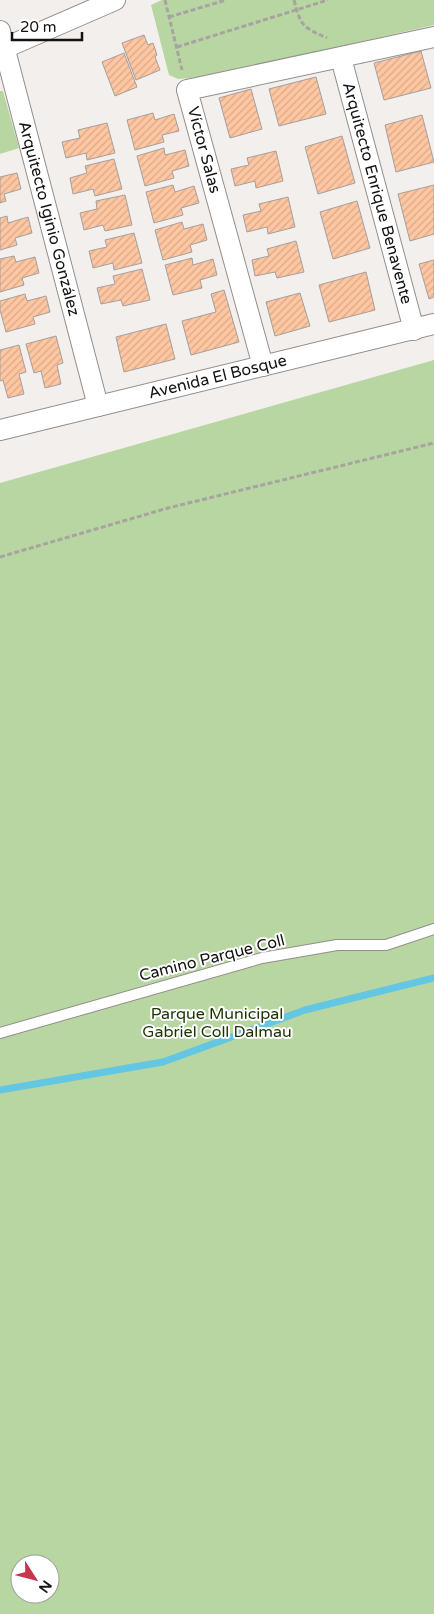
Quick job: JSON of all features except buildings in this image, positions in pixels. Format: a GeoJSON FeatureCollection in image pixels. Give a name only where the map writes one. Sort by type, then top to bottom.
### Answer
{"type":"FeatureCollection","features":[{"type":"Feature","properties":{"kind":"street"},"geometry":{"type":"LineString","coordinates":[[1,43],[116,0]]}},
{"type":"Feature","properties":{"kind":"street","name":"Víctor Salas"},"geometry":{"type":"LineString","coordinates":[[263,366],[187,90],[434,37]]}},
{"type":"Feature","properties":{"kind":"street","name":"Arquitecto Iginio González"},"geometry":{"type":"LineString","coordinates":[[1,43],[98,406]]}},
{"type":"Feature","properties":{"kind":"street","name":"Arquitecto Enrique Benavente"},"geometry":{"type":"LineString","coordinates":[[341,58],[414,330]]}},
{"type":"Feature","properties":{"kind":"street","name":"Avenida El Bosque"},"geometry":{"type":"LineString","coordinates":[[0,430],[434,324]]}},
{"type":"Feature","properties":{"kind":"lane","name":"Camino Parque Coll"},"geometry":{"type":"LineString","coordinates":[[0,1033],[262,958],[337,945],[386,945],[434,929]]}},
{"type":"Feature","properties":{"kind":"path"},"geometry":{"type":"LineString","coordinates":[[165,0],[187,90]]}},
{"type":"Feature","properties":{"kind":"path"},"geometry":{"type":"LineString","coordinates":[[169,17],[226,0]]}},
{"type":"Feature","properties":{"kind":"path"},"geometry":{"type":"LineString","coordinates":[[294,0],[300,21],[307,28],[332,40],[341,58]]}},
{"type":"Feature","properties":{"kind":"path"},"geometry":{"type":"LineString","coordinates":[[176,47],[328,0]]}},
{"type":"Feature","properties":{"kind":"path"},"geometry":{"type":"LineString","coordinates":[[0,557],[168,508],[434,443]]}},
{"type":"Feature","properties":{"kind":"green space"},"geometry":{"type":"Polygon","coordinates":[[[162,0],[434,0],[434,25],[204,77],[178,79],[169,75],[151,5],[162,0]]]}},
{"type":"Feature","properties":{"kind":"green space"},"geometry":{"type":"Polygon","coordinates":[[[0,91],[3,91],[19,148],[0,154],[0,91]]]}},
{"type":"Feature","properties":{"kind":"green space","name":"Parque Municipal Gabriel Coll Dalmau"},"geometry":{"type":"Polygon","coordinates":[[[434,360],[434,1614],[0,1614],[0,483],[434,360]]]}},
{"type":"Feature","properties":{"kind":"waterway"},"geometry":{"type":"LineString","coordinates":[[0,1090],[163,1062],[305,1010],[434,978]]}}]}
